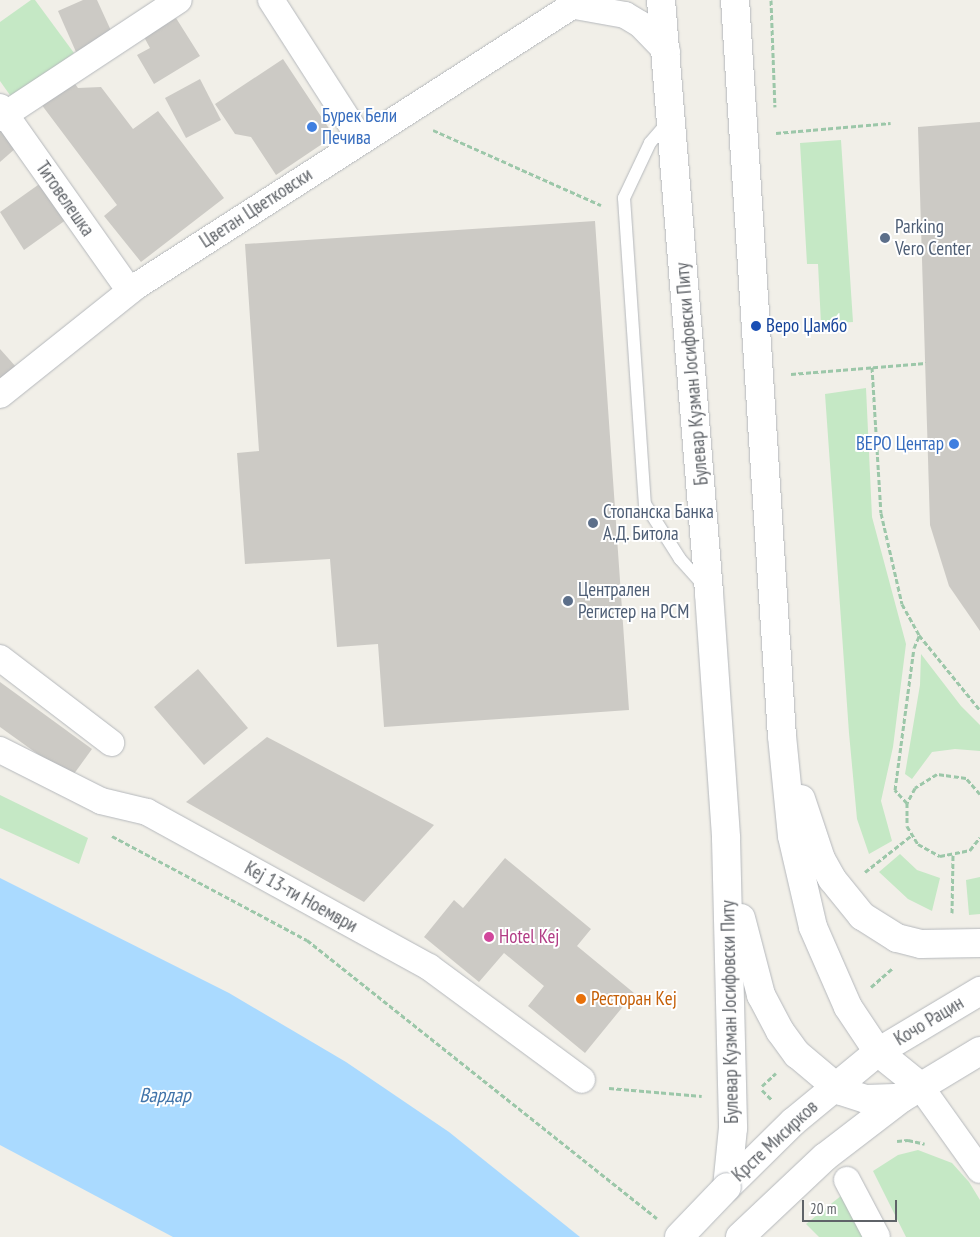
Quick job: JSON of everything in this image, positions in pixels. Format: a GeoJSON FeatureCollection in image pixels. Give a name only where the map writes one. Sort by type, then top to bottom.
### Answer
{"type":"FeatureCollection","features":[{"type":"Feature","properties":{"kind":"street"},"geometry":{"type":"LineString","coordinates":[[2,113],[179,0]]}},
{"type":"Feature","properties":{"kind":"street"},"geometry":{"type":"LineString","coordinates":[[271,0],[361,140]]}},
{"type":"Feature","properties":{"kind":"street","name":"Булевар Кузман Јосифовски Питу"},"geometry":{"type":"LineString","coordinates":[[661,0],[667,52],[709,593],[726,838],[732,1120],[727,1187]]}},
{"type":"Feature","properties":{"kind":"street"},"geometry":{"type":"LineString","coordinates":[[735,0],[782,736],[792,836],[813,927],[848,1007],[878,1052],[980,1170]]}},
{"type":"Feature","properties":{"kind":"street","name":"Цветан Цветковски"},"geometry":{"type":"LineString","coordinates":[[0,395],[130,291],[361,140],[578,3],[625,15],[640,24],[667,52]]}},
{"type":"Feature","properties":{"kind":"street","name":"Титовелешка"},"geometry":{"type":"LineString","coordinates":[[2,113],[130,291]]}},
{"type":"Feature","properties":{"kind":"street"},"geometry":{"type":"LineString","coordinates":[[0,658],[111,743]]}},
{"type":"Feature","properties":{"kind":"street"},"geometry":{"type":"LineString","coordinates":[[782,736],[813,839],[832,879],[848,902],[878,928],[897,938],[921,944],[980,943]]}},
{"type":"Feature","properties":{"kind":"street","name":"Кеј 13-ти Ноември"},"geometry":{"type":"LineString","coordinates":[[0,750],[101,801],[147,812],[429,967],[582,1080]]}},
{"type":"Feature","properties":{"kind":"street","name":"Булевар Кузман Јосифовски Питу"},"geometry":{"type":"LineString","coordinates":[[726,838],[746,948],[761,995],[793,1048],[845,1092]]}},
{"type":"Feature","properties":{"kind":"street","name":"Кочо Рацин"},"geometry":{"type":"LineString","coordinates":[[878,1052],[980,991]]}},
{"type":"Feature","properties":{"kind":"street"},"geometry":{"type":"LineString","coordinates":[[748,1228],[825,1157],[911,1092],[980,1050]]}},
{"type":"Feature","properties":{"kind":"street","name":"Крсте Мисирков"},"geometry":{"type":"LineString","coordinates":[[670,1229],[727,1187],[793,1122],[845,1092],[878,1052]]}},
{"type":"Feature","properties":{"kind":"street"},"geometry":{"type":"LineString","coordinates":[[825,1157],[845,1092],[911,1092]]}},
{"type":"Feature","properties":{"kind":"street"},"geometry":{"type":"LineString","coordinates":[[847,1180],[877,1237]]}},
{"type":"Feature","properties":{"kind":"lane"},"geometry":{"type":"LineString","coordinates":[[672,117],[650,143],[624,198],[645,504],[680,558],[709,593]]}},
{"type":"Feature","properties":{"kind":"path"},"geometry":{"type":"LineString","coordinates":[[770,0],[775,114]]}},
{"type":"Feature","properties":{"kind":"path"},"geometry":{"type":"LineString","coordinates":[[401,116],[610,208],[627,222]]}},
{"type":"Feature","properties":{"kind":"path"},"geometry":{"type":"LineString","coordinates":[[775,123],[776,142]]}},
{"type":"Feature","properties":{"kind":"path"},"geometry":{"type":"LineString","coordinates":[[776,133],[891,123]]}},
{"type":"Feature","properties":{"kind":"path"},"geometry":{"type":"LineString","coordinates":[[791,374],[926,363]]}},
{"type":"Feature","properties":{"kind":"path"},"geometry":{"type":"LineString","coordinates":[[790,364],[792,383]]}},
{"type":"Feature","properties":{"kind":"path"},"geometry":{"type":"LineString","coordinates":[[872,367],[881,513],[902,604],[919,635],[980,710]]}},
{"type":"Feature","properties":{"kind":"path"},"geometry":{"type":"LineString","coordinates":[[907,803],[895,790],[914,648],[919,635]]}},
{"type":"Feature","properties":{"kind":"path"},"geometry":{"type":"LineString","coordinates":[[980,794],[966,778],[937,774],[915,788],[907,803],[907,826],[912,835],[918,844],[940,856],[970,850],[980,837]]}},
{"type":"Feature","properties":{"kind":"path"},"geometry":{"type":"LineString","coordinates":[[104,832],[307,940],[670,1229]]}},
{"type":"Feature","properties":{"kind":"path"},"geometry":{"type":"LineString","coordinates":[[857,878],[912,835]]}},
{"type":"Feature","properties":{"kind":"path"},"geometry":{"type":"LineString","coordinates":[[951,899],[953,854]]}},
{"type":"Feature","properties":{"kind":"path"},"geometry":{"type":"LineString","coordinates":[[582,1080],[613,1089],[710,1096]]}},
{"type":"Feature","properties":{"kind":"green space"},"geometry":{"type":"Polygon","coordinates":[[[31,0],[35,0],[74,53],[12,98],[0,81],[0,22],[31,0]]]}},
{"type":"Feature","properties":{"kind":"green space"},"geometry":{"type":"Polygon","coordinates":[[[841,140],[853,322],[821,324],[818,264],[807,264],[800,143],[841,140]]]}},
{"type":"Feature","properties":{"kind":"green space"},"geometry":{"type":"Polygon","coordinates":[[[866,388],[872,517],[906,644],[893,747],[881,801],[892,841],[869,854],[857,819],[849,733],[825,394],[866,388]]]}},
{"type":"Feature","properties":{"kind":"green space"},"geometry":{"type":"Polygon","coordinates":[[[921,654],[961,706],[980,725],[980,751],[955,749],[932,752],[912,779],[905,774],[920,685],[921,654]]]}},
{"type":"Feature","properties":{"kind":"green space"},"geometry":{"type":"Polygon","coordinates":[[[0,795],[88,838],[79,864],[0,828],[0,795]]]}},
{"type":"Feature","properties":{"kind":"green space"},"geometry":{"type":"Polygon","coordinates":[[[900,854],[917,870],[940,878],[932,911],[908,899],[879,872],[900,854]]]}},
{"type":"Feature","properties":{"kind":"green space"},"geometry":{"type":"Polygon","coordinates":[[[980,877],[980,914],[969,915],[966,880],[980,877]]]}},
{"type":"Feature","properties":{"kind":"green space"},"geometry":{"type":"Polygon","coordinates":[[[918,1150],[952,1163],[969,1182],[980,1200],[980,1237],[906,1237],[873,1171],[898,1155],[918,1150]]]}},
{"type":"Feature","properties":{"kind":"green space"},"geometry":{"type":"Polygon","coordinates":[[[847,1191],[870,1237],[819,1237],[806,1224],[847,1191]]]}},
{"type":"Feature","properties":{"kind":"water","name":"Вардар"},"geometry":{"type":"Polygon","coordinates":[[[0,878],[229,993],[346,1062],[449,1132],[580,1237],[173,1237],[0,1145],[0,878]]]}},
{"type":"Feature","properties":{"kind":"building"},"geometry":{"type":"Polygon","coordinates":[[[83,0],[97,0],[113,35],[76,52],[58,11],[83,0]]]}},
{"type":"Feature","properties":{"kind":"building"},"geometry":{"type":"Polygon","coordinates":[[[176,18],[200,56],[154,84],[137,55],[150,48],[144,37],[176,18]]]}},
{"type":"Feature","properties":{"kind":"building"},"geometry":{"type":"Polygon","coordinates":[[[283,59],[334,136],[276,175],[251,137],[235,134],[215,104],[283,59]]]}},
{"type":"Feature","properties":{"kind":"building"},"geometry":{"type":"Polygon","coordinates":[[[70,77],[78,88],[101,87],[133,129],[158,111],[224,198],[141,262],[104,216],[117,205],[38,100],[70,77]]]}},
{"type":"Feature","properties":{"kind":"building"},"geometry":{"type":"Polygon","coordinates":[[[200,79],[221,120],[186,138],[165,98],[200,79]]]}},
{"type":"Feature","properties":{"kind":"building"},"geometry":{"type":"Polygon","coordinates":[[[0,122],[24,141],[0,162],[0,122]]]}},
{"type":"Feature","properties":{"kind":"building","name":"ВЕРО Центар"},"geometry":{"type":"Polygon","coordinates":[[[980,122],[980,631],[949,586],[930,525],[918,127],[980,122]]]}},
{"type":"Feature","properties":{"kind":"building"},"geometry":{"type":"Polygon","coordinates":[[[45,180],[70,217],[24,250],[0,212],[45,180]]]}},
{"type":"Feature","properties":{"kind":"building"},"geometry":{"type":"Polygon","coordinates":[[[595,221],[629,710],[384,727],[378,644],[337,647],[330,559],[245,564],[237,453],[259,451],[245,244],[595,221]]]}},
{"type":"Feature","properties":{"kind":"building"},"geometry":{"type":"Polygon","coordinates":[[[0,349],[17,368],[0,383],[0,349]]]}},
{"type":"Feature","properties":{"kind":"building"},"geometry":{"type":"Polygon","coordinates":[[[198,669],[248,728],[204,765],[154,707],[198,669]]]}},
{"type":"Feature","properties":{"kind":"building"},"geometry":{"type":"Polygon","coordinates":[[[0,682],[92,749],[71,778],[0,727],[0,682]]]}},
{"type":"Feature","properties":{"kind":"building"},"geometry":{"type":"Polygon","coordinates":[[[267,737],[434,825],[364,902],[186,802],[267,737]]]}},
{"type":"Feature","properties":{"kind":"building"},"geometry":{"type":"Polygon","coordinates":[[[505,858],[591,929],[577,946],[634,993],[585,1053],[528,1006],[544,986],[504,953],[479,982],[424,937],[454,900],[463,908],[505,858]]]}},
{"type":"Feature","properties":{"kind":"place","name":"Бурек Бели Печива"},"geometry":{"type":"Point","coordinates":[312,127]}},
{"type":"Feature","properties":{"kind":"place","name":"Parking Vero Center"},"geometry":{"type":"Point","coordinates":[885,238]}},
{"type":"Feature","properties":{"kind":"place","name":"Веро Џамбо"},"geometry":{"type":"Point","coordinates":[756,326]}},
{"type":"Feature","properties":{"kind":"place","name":"ВЕРО Центар"},"geometry":{"type":"Point","coordinates":[954,444]}},
{"type":"Feature","properties":{"kind":"place","name":"Стопанска Банка А.Д. Битола"},"geometry":{"type":"Point","coordinates":[593,523]}},
{"type":"Feature","properties":{"kind":"place","name":"Централен Регистер на РСМ"},"geometry":{"type":"Point","coordinates":[568,601]}},
{"type":"Feature","properties":{"kind":"place","name":"Hotel Kej"},"geometry":{"type":"Point","coordinates":[489,937]}},
{"type":"Feature","properties":{"kind":"place","name":"Ресторан Кej"},"geometry":{"type":"Point","coordinates":[581,999]}}]}
